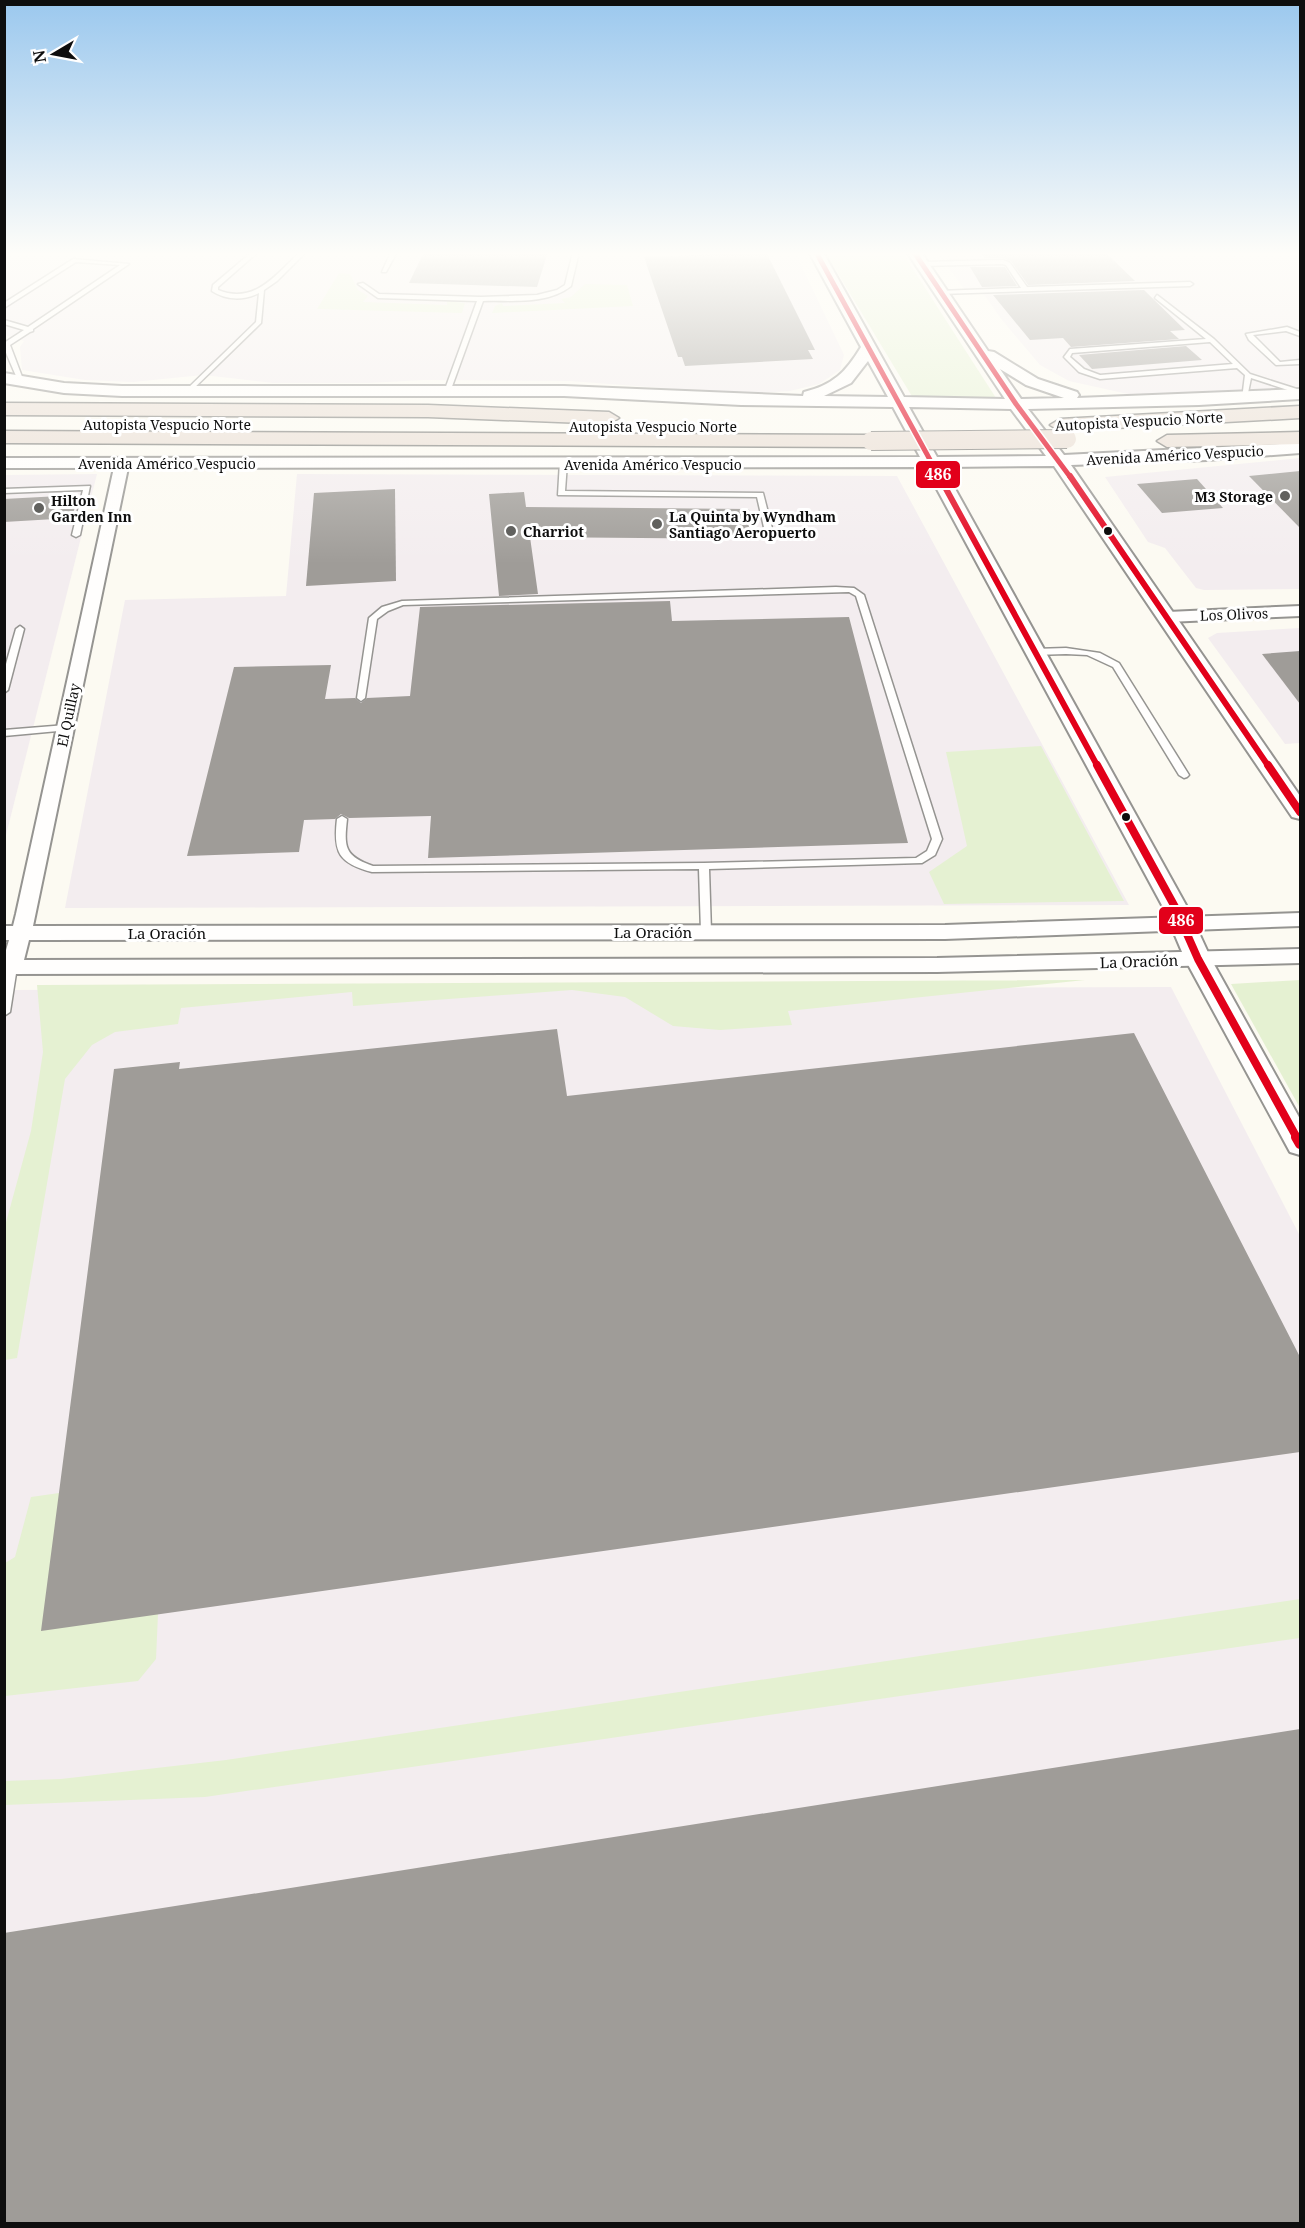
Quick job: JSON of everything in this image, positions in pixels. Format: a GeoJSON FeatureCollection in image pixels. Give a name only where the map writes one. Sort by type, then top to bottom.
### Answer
{"type":"FeatureCollection","features":[{"type":"Feature","properties":{"kind":"highway"},"geometry":{"type":"LineString","coordinates":[[4,394],[160,409]]}},
{"type":"Feature","properties":{"kind":"highway"},"geometry":{"type":"LineString","coordinates":[[4,408],[428,411],[626,418]]}},
{"type":"Feature","properties":{"kind":"highway","name":"Autopista Vespucio Norte"},"geometry":{"type":"LineString","coordinates":[[4,437],[1063,432],[1300,412]]}},
{"type":"Feature","properties":{"kind":"highway"},"geometry":{"type":"LineString","coordinates":[[693,421],[766,427]]}},
{"type":"Feature","properties":{"kind":"highway","name":"Autopista Vespucio Norte"},"geometry":{"type":"LineString","coordinates":[[4,423],[766,427],[870,434]]}},
{"type":"Feature","properties":{"kind":"highway","name":"Autopista Vespucio Norte"},"geometry":{"type":"LineString","coordinates":[[1063,432],[1087,438],[1300,426]]}},
{"type":"Feature","properties":{"kind":"highway"},"geometry":{"type":"LineString","coordinates":[[4,444],[161,438]]}},
{"type":"Feature","properties":{"kind":"highway"},"geometry":{"type":"LineString","coordinates":[[1087,438],[1179,441],[1300,438]]}},
{"type":"Feature","properties":{"kind":"street"},"geometry":{"type":"LineString","coordinates":[[774,400],[819,393],[837,386],[855,372],[864,356]]}},
{"type":"Feature","properties":{"kind":"street"},"geometry":{"type":"LineString","coordinates":[[872,356],[1184,925],[1198,959],[1300,1144]]}},
{"type":"Feature","properties":{"kind":"street"},"geometry":{"type":"LineString","coordinates":[[983,356],[1168,617],[1300,812]]}},
{"type":"Feature","properties":{"kind":"street"},"geometry":{"type":"LineString","coordinates":[[990,356],[1008,369],[1045,388],[1085,398],[1120,402]]}},
{"type":"Feature","properties":{"kind":"street"},"geometry":{"type":"LineString","coordinates":[[13,380],[78,389],[187,392],[590,392],[741,400]]}},
{"type":"Feature","properties":{"kind":"street"},"geometry":{"type":"LineString","coordinates":[[377,392],[508,399],[1016,404],[1244,398],[1300,393]]}},
{"type":"Feature","properties":{"kind":"street","name":"Avenida Américo Vespucio"},"geometry":{"type":"LineString","coordinates":[[4,463],[930,463],[1059,461],[1300,448]]}},
{"type":"Feature","properties":{"kind":"street","name":"El Quillay"},"geometry":{"type":"LineString","coordinates":[[8,967],[13,933],[66,728],[122,463]]}},
{"type":"Feature","properties":{"kind":"street","name":"Los Olivos"},"geometry":{"type":"LineString","coordinates":[[1168,617],[1300,611]]}},
{"type":"Feature","properties":{"kind":"street","name":"La Oración"},"geometry":{"type":"LineString","coordinates":[[13,933],[945,932],[1300,920]]}},
{"type":"Feature","properties":{"kind":"street","name":"La Oración"},"geometry":{"type":"LineString","coordinates":[[8,967],[802,966],[1300,956]]}},
{"type":"Feature","properties":{"kind":"lane"},"geometry":{"type":"LineString","coordinates":[[8,356],[13,380]]}},
{"type":"Feature","properties":{"kind":"lane"},"geometry":{"type":"LineString","coordinates":[[187,392],[224,356]]}},
{"type":"Feature","properties":{"kind":"lane"},"geometry":{"type":"LineString","coordinates":[[447,392],[460,356]]}},
{"type":"Feature","properties":{"kind":"lane"},"geometry":{"type":"LineString","coordinates":[[1068,356],[1073,366],[1088,375],[1100,377],[1239,366]]}},
{"type":"Feature","properties":{"kind":"lane"},"geometry":{"type":"LineString","coordinates":[[1229,356],[1248,375],[1300,393]]}},
{"type":"Feature","properties":{"kind":"lane"},"geometry":{"type":"LineString","coordinates":[[1270,356],[1278,363],[1300,362]]}},
{"type":"Feature","properties":{"kind":"lane"},"geometry":{"type":"LineString","coordinates":[[1244,398],[1248,375]]}},
{"type":"Feature","properties":{"kind":"lane"},"geometry":{"type":"LineString","coordinates":[[563,464],[561,494],[760,495],[770,536]]}},
{"type":"Feature","properties":{"kind":"lane"},"geometry":{"type":"LineString","coordinates":[[4,491],[87,488],[76,535]]}},
{"type":"Feature","properties":{"kind":"lane"},"geometry":{"type":"LineString","coordinates":[[342,819],[339,839],[342,855],[349,862],[372,869],[704,866],[918,861],[931,854],[937,839],[860,595],[851,590],[402,603],[385,609],[373,618],[361,698]]}},
{"type":"Feature","properties":{"kind":"lane"},"geometry":{"type":"LineString","coordinates":[[4,690],[20,629]]}},
{"type":"Feature","properties":{"kind":"lane"},"geometry":{"type":"LineString","coordinates":[[1035,652],[1083,651],[1103,657],[1116,665],[1184,775]]}},
{"type":"Feature","properties":{"kind":"lane"},"geometry":{"type":"LineString","coordinates":[[4,733],[66,728]]}},
{"type":"Feature","properties":{"kind":"lane"},"geometry":{"type":"LineString","coordinates":[[704,866],[706,932]]}},
{"type":"Feature","properties":{"kind":"lane"},"geometry":{"type":"LineString","coordinates":[[4,1012],[8,967]]}},
{"type":"Feature","properties":{"kind":"shaded area"},"geometry":{"type":"Polygon","coordinates":[[[21,356],[844,356],[840,370],[819,384],[790,391],[741,394],[570,381],[424,380],[368,383],[273,383],[203,375],[133,382],[85,380],[22,370],[21,356]]]}},
{"type":"Feature","properties":{"kind":"shaded area"},"geometry":{"type":"Polygon","coordinates":[[[1032,356],[1300,356],[1300,388],[1137,396],[1069,381],[1040,365],[1032,356]]]}},
{"type":"Feature","properties":{"kind":"shaded area"},"geometry":{"type":"Polygon","coordinates":[[[1300,458],[1300,589],[1204,590],[1196,588],[1165,548],[1148,542],[1105,477],[1300,458]]]}},
{"type":"Feature","properties":{"kind":"shaded area"},"geometry":{"type":"Polygon","coordinates":[[[97,474],[5,839],[5,475],[97,474]]]}},
{"type":"Feature","properties":{"kind":"shaded area"},"geometry":{"type":"Polygon","coordinates":[[[297,474],[897,476],[1129,905],[65,908],[125,600],[286,596],[297,474]]]}},
{"type":"Feature","properties":{"kind":"shaded area"},"geometry":{"type":"Polygon","coordinates":[[[1300,628],[1300,743],[1285,744],[1208,638],[1217,633],[1300,628]]]}},
{"type":"Feature","properties":{"kind":"shaded area"},"geometry":{"type":"Polygon","coordinates":[[[1171,987],[1300,1236],[1300,2223],[5,2223],[4,990],[1171,987]]]}},
{"type":"Feature","properties":{"kind":"green space"},"geometry":{"type":"Polygon","coordinates":[[[888,356],[969,356],[996,398],[913,398],[888,356]]]}},
{"type":"Feature","properties":{"kind":"green space"},"geometry":{"type":"Polygon","coordinates":[[[1041,746],[1124,901],[944,904],[929,872],[967,846],[946,752],[1041,746]]]}},
{"type":"Feature","properties":{"kind":"green space"},"geometry":{"type":"Polygon","coordinates":[[[1085,980],[788,1011],[792,1025],[720,1030],[673,1026],[625,997],[572,990],[353,1006],[352,992],[181,1008],[178,1024],[115,1032],[92,1045],[65,1079],[17,1358],[5,1360],[5,1226],[31,1131],[43,1052],[37,985],[1085,980]]]}},
{"type":"Feature","properties":{"kind":"green space"},"geometry":{"type":"Polygon","coordinates":[[[1300,980],[1300,1108],[1231,984],[1300,980]]]}},
{"type":"Feature","properties":{"kind":"green space"},"geometry":{"type":"Polygon","coordinates":[[[59,1493],[158,1614],[156,1659],[138,1681],[5,1696],[5,1563],[15,1557],[31,1497],[59,1493]]]}},
{"type":"Feature","properties":{"kind":"green space"},"geometry":{"type":"Polygon","coordinates":[[[1300,1599],[1300,1638],[205,1797],[5,1805],[5,1781],[61,1779],[226,1760],[1300,1599]]]}},
{"type":"Feature","properties":{"kind":"building"},"geometry":{"type":"Polygon","coordinates":[[[811,356],[813,359],[685,366],[682,357],[678,357],[811,356]]]}},
{"type":"Feature","properties":{"kind":"building"},"geometry":{"type":"Polygon","coordinates":[[[1080,356],[1197,356],[1202,360],[1092,369],[1080,356]]]}},
{"type":"Feature","properties":{"kind":"building","name":"M3 Storage"},"geometry":{"type":"Polygon","coordinates":[[[1300,471],[1300,528],[1249,476],[1300,471]]]}},
{"type":"Feature","properties":{"kind":"building"},"geometry":{"type":"Polygon","coordinates":[[[1197,479],[1223,508],[1162,513],[1137,484],[1197,479]]]}},
{"type":"Feature","properties":{"kind":"building"},"geometry":{"type":"Polygon","coordinates":[[[395,489],[396,581],[306,586],[314,493],[395,489]]]}},
{"type":"Feature","properties":{"kind":"building"},"geometry":{"type":"Polygon","coordinates":[[[524,492],[526,507],[749,509],[751,539],[530,537],[538,594],[499,596],[489,494],[524,492]]]}},
{"type":"Feature","properties":{"kind":"building","name":"Hilton Garden Inn"},"geometry":{"type":"Polygon","coordinates":[[[78,495],[72,518],[4,522],[4,499],[78,495]]]}},
{"type":"Feature","properties":{"kind":"building"},"geometry":{"type":"Polygon","coordinates":[[[670,601],[672,621],[849,617],[908,843],[428,858],[431,816],[349,818],[341,814],[335,819],[304,820],[299,852],[187,856],[234,667],[331,665],[325,699],[355,698],[361,703],[367,698],[410,696],[420,607],[670,601]]]}},
{"type":"Feature","properties":{"kind":"building"},"geometry":{"type":"Polygon","coordinates":[[[1300,651],[1300,704],[1262,654],[1300,651]]]}},
{"type":"Feature","properties":{"kind":"building"},"geometry":{"type":"Polygon","coordinates":[[[557,1029],[567,1096],[1134,1033],[1300,1357],[1300,1452],[41,1631],[114,1069],[180,1062],[179,1069],[557,1029]]]}},
{"type":"Feature","properties":{"kind":"building"},"geometry":{"type":"Polygon","coordinates":[[[1300,1729],[1300,2223],[4,2223],[4,1933],[1300,1729]]]}},
{"type":"Feature","properties":{"kind":"transit line","name":"486"},"geometry":{"type":"LineString","coordinates":[[873,356],[1175,907],[1198,959],[1300,1144]]}},
{"type":"Feature","properties":{"kind":"transit line","name":"486"},"geometry":{"type":"LineString","coordinates":[[984,356],[1016,404],[1066,470],[1300,812]]}},
{"type":"Feature","properties":{"kind":"place","name":"M3 Storage"},"geometry":{"type":"Point","coordinates":[1285,496]}},
{"type":"Feature","properties":{"kind":"place","name":"Hilton Garden Inn"},"geometry":{"type":"Point","coordinates":[39,508]}},
{"type":"Feature","properties":{"kind":"place","name":"La Quinta by Wyndham Santiago Aeropuerto"},"geometry":{"type":"Point","coordinates":[657,524]}},
{"type":"Feature","properties":{"kind":"place","name":"Charriot"},"geometry":{"type":"Point","coordinates":[511,531]}}]}
